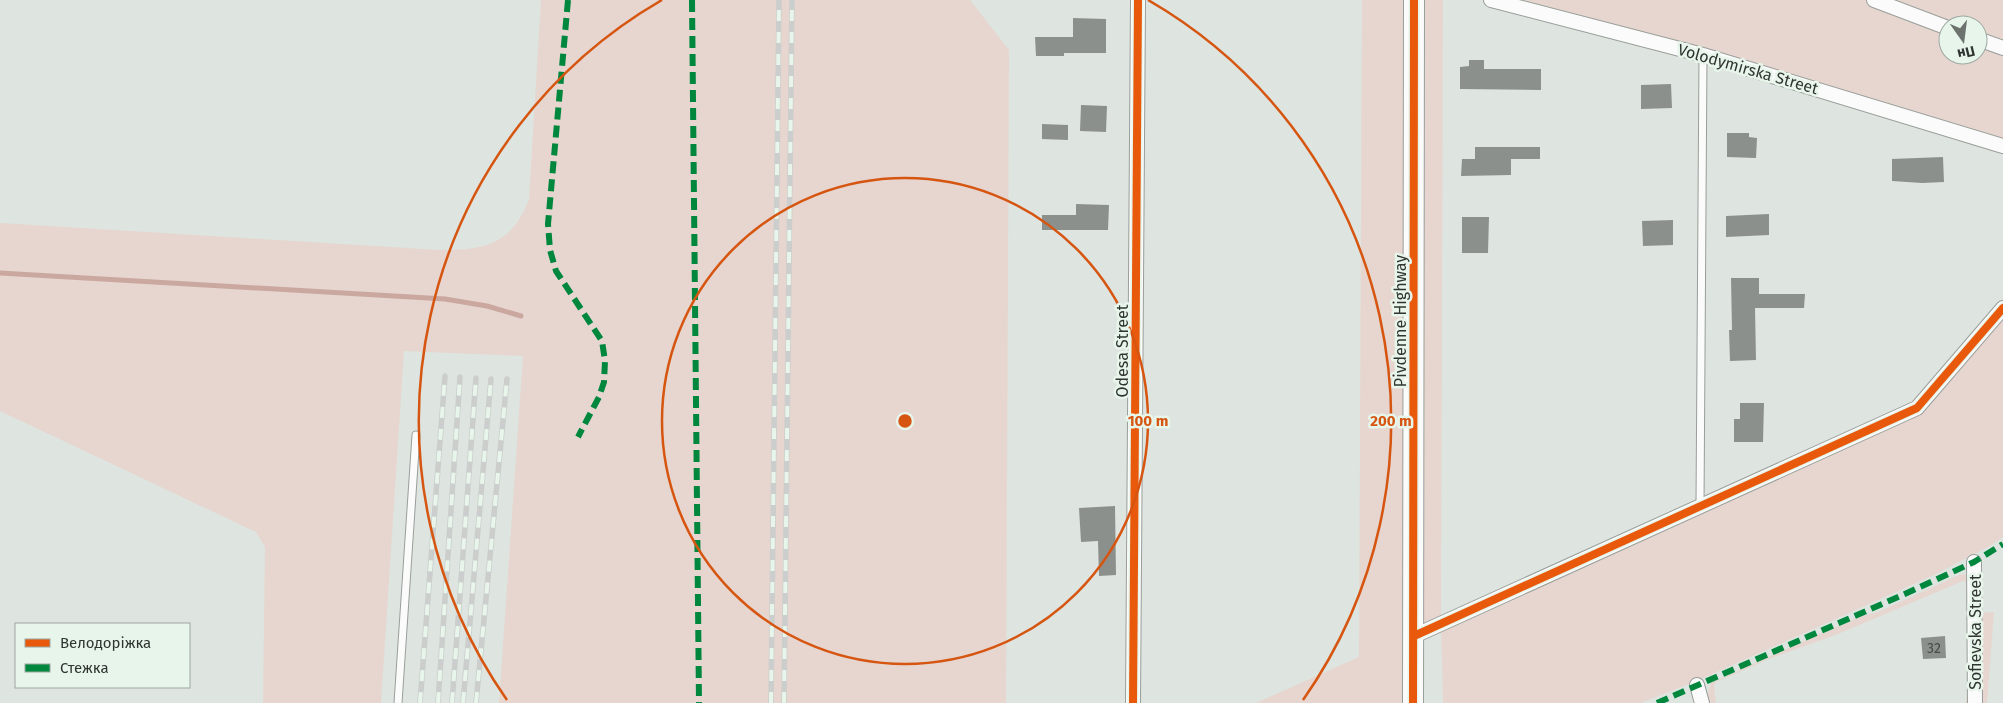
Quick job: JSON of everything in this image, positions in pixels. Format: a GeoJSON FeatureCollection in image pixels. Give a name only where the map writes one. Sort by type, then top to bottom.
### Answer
{"type":"FeatureCollection","features":[{"type":"Feature","properties":{"kind":"street","name":"Odesa Street"},"geometry":{"type":"LineString","coordinates":[[1133,703],[1138,0]]}},
{"type":"Feature","properties":{"kind":"street","name":"Pivdenne Highway"},"geometry":{"type":"LineString","coordinates":[[1413,703],[1414,0]]}},
{"type":"Feature","properties":{"kind":"street","name":"Volodymirska Street"},"geometry":{"type":"LineString","coordinates":[[1491,0],[1703,55],[2003,146]]}},
{"type":"Feature","properties":{"kind":"street"},"geometry":{"type":"LineString","coordinates":[[1874,0],[1938,24]]}},
{"type":"Feature","properties":{"kind":"street"},"geometry":{"type":"LineString","coordinates":[[1988,43],[2003,48]]}},
{"type":"Feature","properties":{"kind":"street"},"geometry":{"type":"LineString","coordinates":[[1414,636],[1917,408],[2003,308]]}},
{"type":"Feature","properties":{"kind":"street","name":"Sofievska Street"},"geometry":{"type":"LineString","coordinates":[[1974,562],[1975,703]]}},
{"type":"Feature","properties":{"kind":"street"},"geometry":{"type":"LineString","coordinates":[[1697,685],[1702,703]]}},
{"type":"Feature","properties":{"kind":"lane"},"geometry":{"type":"LineString","coordinates":[[1700,506],[1703,55]]}},
{"type":"Feature","properties":{"kind":"lane"},"geometry":{"type":"LineString","coordinates":[[398,703],[416,435]]}},
{"type":"Feature","properties":{"kind":"shaded area"},"geometry":{"type":"Polygon","coordinates":[[[541,0],[970,0],[1009,50],[1006,703],[499,703],[523,356],[404,351],[381,703],[263,703],[265,547],[256,532],[0,411],[0,223],[440,250],[483,246],[495,242],[505,235],[522,214],[529,199],[541,0]]]}},
{"type":"Feature","properties":{"kind":"shaded area"},"geometry":{"type":"Polygon","coordinates":[[[1362,0],[1443,0],[1441,622],[1917,408],[2003,308],[2003,537],[1988,547],[1934,575],[1701,679],[1641,703],[1443,703],[1441,623],[1414,636],[1413,703],[1256,703],[1359,657],[1362,0]]]}},
{"type":"Feature","properties":{"kind":"shaded area"},"geometry":{"type":"Polygon","coordinates":[[[1491,0],[2003,0],[2003,146],[1491,0]]]}},
{"type":"Feature","properties":{"kind":"shaded area"},"geometry":{"type":"Polygon","coordinates":[[[1964,574],[1972,581],[1973,587],[1972,703],[1966,703],[1969,674],[1971,586],[1970,583],[1963,581],[1838,634],[1769,659],[1716,682],[1714,685],[1716,703],[1708,703],[1711,683],[1824,632],[1862,616],[1878,612],[1964,574]]]}},
{"type":"Feature","properties":{"kind":"shaded area"},"geometry":{"type":"Polygon","coordinates":[[[1994,612],[1987,703],[1978,703],[1981,613],[1994,612]]]}},
{"type":"Feature","properties":{"kind":"building"},"geometry":{"type":"Polygon","coordinates":[[[1073,18],[1106,19],[1106,53],[1064,53],[1064,56],[1036,56],[1035,37],[1073,37],[1073,18]]]}},
{"type":"Feature","properties":{"kind":"building"},"geometry":{"type":"Polygon","coordinates":[[[1469,60],[1484,60],[1484,69],[1541,69],[1541,90],[1460,89],[1460,67],[1469,66],[1469,60]]]}},
{"type":"Feature","properties":{"kind":"building"},"geometry":{"type":"Polygon","coordinates":[[[1671,84],[1672,108],[1641,109],[1641,85],[1671,84]]]}},
{"type":"Feature","properties":{"kind":"building"},"geometry":{"type":"Polygon","coordinates":[[[1081,105],[1107,106],[1106,132],[1080,131],[1081,105]]]}},
{"type":"Feature","properties":{"kind":"building"},"geometry":{"type":"Polygon","coordinates":[[[1042,124],[1068,125],[1068,140],[1042,139],[1042,124]]]}},
{"type":"Feature","properties":{"kind":"building"},"geometry":{"type":"Polygon","coordinates":[[[1727,133],[1749,133],[1749,137],[1757,138],[1756,158],[1727,157],[1727,133]]]}},
{"type":"Feature","properties":{"kind":"building"},"geometry":{"type":"Polygon","coordinates":[[[1475,147],[1540,147],[1540,159],[1511,159],[1511,175],[1461,176],[1462,159],[1475,159],[1475,147]]]}},
{"type":"Feature","properties":{"kind":"building"},"geometry":{"type":"Polygon","coordinates":[[[1943,157],[1944,182],[1892,181],[1892,159],[1943,157]]]}},
{"type":"Feature","properties":{"kind":"building"},"geometry":{"type":"Polygon","coordinates":[[[1076,204],[1109,205],[1108,230],[1042,230],[1042,215],[1076,215],[1076,204]]]}},
{"type":"Feature","properties":{"kind":"building"},"geometry":{"type":"Polygon","coordinates":[[[1769,214],[1769,235],[1726,237],[1726,216],[1769,214]]]}},
{"type":"Feature","properties":{"kind":"building"},"geometry":{"type":"Polygon","coordinates":[[[1462,217],[1489,217],[1488,253],[1462,253],[1462,217]]]}},
{"type":"Feature","properties":{"kind":"building"},"geometry":{"type":"Polygon","coordinates":[[[1673,220],[1673,245],[1643,246],[1642,221],[1673,220]]]}},
{"type":"Feature","properties":{"kind":"building"},"geometry":{"type":"Polygon","coordinates":[[[1731,278],[1759,278],[1759,294],[1805,294],[1804,308],[1755,308],[1756,360],[1730,361],[1729,330],[1732,330],[1731,278]]]}},
{"type":"Feature","properties":{"kind":"building"},"geometry":{"type":"Polygon","coordinates":[[[1740,403],[1764,403],[1763,442],[1734,442],[1734,419],[1740,419],[1740,403]]]}},
{"type":"Feature","properties":{"kind":"building"},"geometry":{"type":"Polygon","coordinates":[[[1115,506],[1116,575],[1099,576],[1098,541],[1081,542],[1079,508],[1115,506]]]}},
{"type":"Feature","properties":{"kind":"building"},"geometry":{"type":"Polygon","coordinates":[[[1945,636],[1946,658],[1923,659],[1921,638],[1945,636]]]}},
{"type":"Feature","properties":{"kind":"waterway"},"geometry":{"type":"LineString","coordinates":[[0,273],[445,299],[487,306],[521,316]]}},
{"type":"Feature","properties":{"kind":"railway"},"geometry":{"type":"LineString","coordinates":[[771,703],[779,0]]}},
{"type":"Feature","properties":{"kind":"railway"},"geometry":{"type":"LineString","coordinates":[[784,703],[792,0]]}},
{"type":"Feature","properties":{"kind":"railway"},"geometry":{"type":"LineString","coordinates":[[420,703],[445,376]]}},
{"type":"Feature","properties":{"kind":"railway"},"geometry":{"type":"LineString","coordinates":[[438,703],[460,377]]}},
{"type":"Feature","properties":{"kind":"railway"},"geometry":{"type":"LineString","coordinates":[[452,703],[476,378]]}},
{"type":"Feature","properties":{"kind":"railway"},"geometry":{"type":"LineString","coordinates":[[463,703],[491,379]]}},
{"type":"Feature","properties":{"kind":"railway"},"geometry":{"type":"LineString","coordinates":[[476,703],[507,379]]}},
{"type":"Feature","properties":{"kind":"marked path"},"geometry":{"type":"LineString","coordinates":[[568,0],[548,224],[550,250],[556,271],[602,341],[605,361],[604,382],[599,397],[578,437]]}},
{"type":"Feature","properties":{"kind":"marked path"},"geometry":{"type":"LineString","coordinates":[[692,0],[699,703]]}},
{"type":"Feature","properties":{"kind":"marked path"},"geometry":{"type":"LineString","coordinates":[[1657,703],[1907,593],[1974,562],[2003,544]]}},
{"type":"Feature","properties":{"kind":"cycle path"},"geometry":{"type":"LineString","coordinates":[[1133,703],[1138,0]]}},
{"type":"Feature","properties":{"kind":"cycle path"},"geometry":{"type":"LineString","coordinates":[[1413,703],[1414,0]]}},
{"type":"Feature","properties":{"kind":"cycle path"},"geometry":{"type":"LineString","coordinates":[[1414,636],[1917,408],[2003,308]]}}]}
